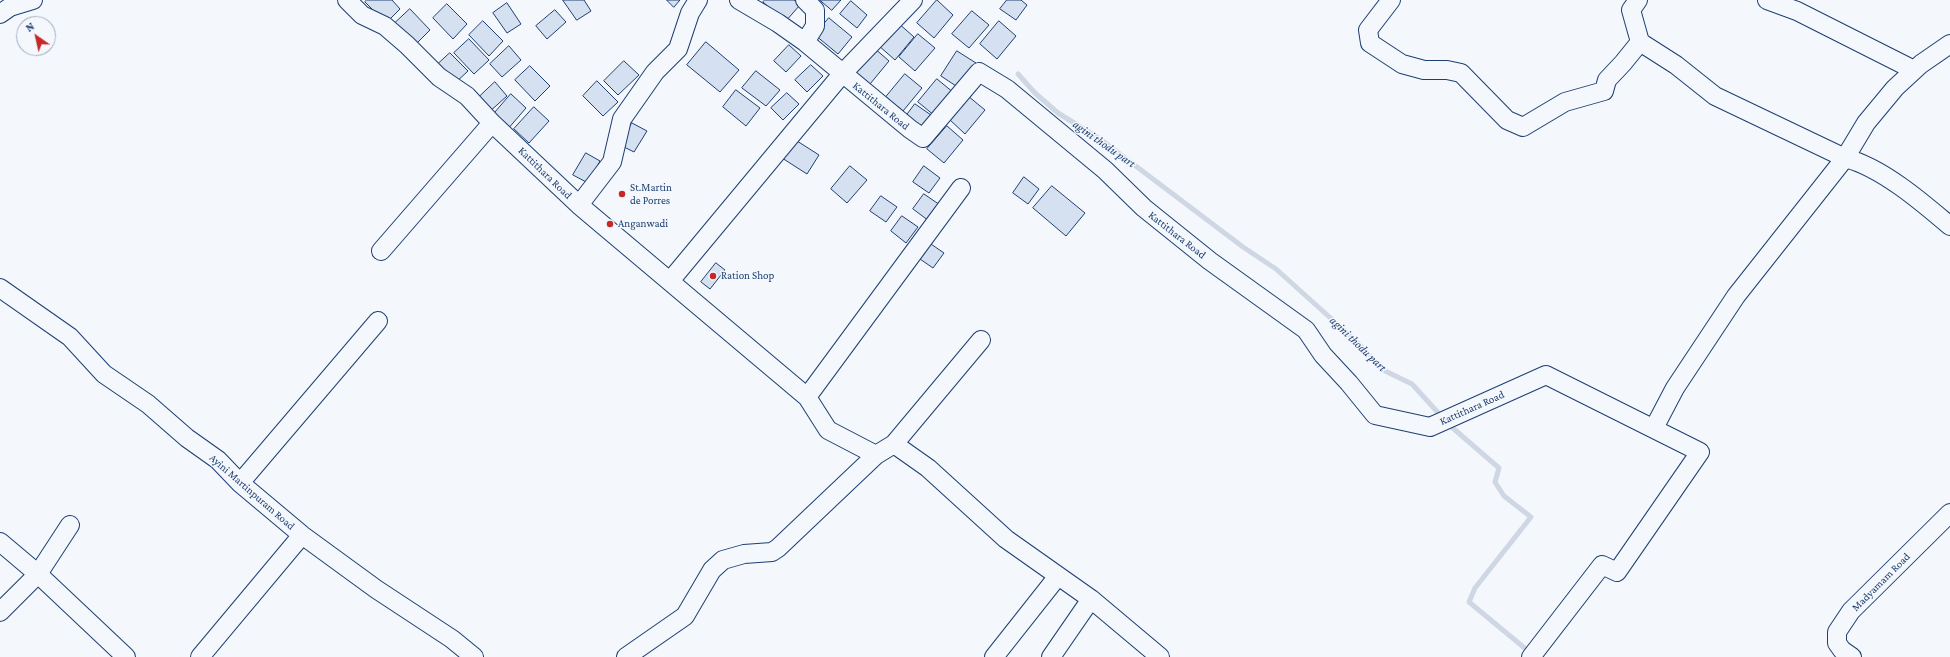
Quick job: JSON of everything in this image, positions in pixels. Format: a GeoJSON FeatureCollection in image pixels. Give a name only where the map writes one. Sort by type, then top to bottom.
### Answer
{"type":"FeatureCollection","features":[{"type":"Feature","properties":{"kind":"street"},"geometry":{"type":"LineString","coordinates":[[0,14],[10,8],[33,0]]}},
{"type":"Feature","properties":{"kind":"street","name":"Kattithara Road"},"geometry":{"type":"LineString","coordinates":[[347,0],[362,15],[385,26],[439,78],[467,96],[492,123],[578,205],[612,162],[622,119],[655,72],[678,49],[690,13],[698,0]]}},
{"type":"Feature","properties":{"kind":"street","name":"Kattithara Road"},"geometry":{"type":"LineString","coordinates":[[739,0],[778,22],[805,42],[842,74],[923,138],[979,72],[1007,89],[1105,170],[1144,208],[1210,261],[1306,330],[1323,355],[1349,383],[1375,415],[1430,427],[1546,375],[1654,428]]}},
{"type":"Feature","properties":{"kind":"street"},"geometry":{"type":"LineString","coordinates":[[805,0],[815,10],[815,26],[805,42]]}},
{"type":"Feature","properties":{"kind":"street"},"geometry":{"type":"LineString","coordinates":[[670,281],[842,74],[913,0]]}},
{"type":"Feature","properties":{"kind":"street"},"geometry":{"type":"LineString","coordinates":[[1391,0],[1368,30],[1370,43],[1402,64],[1424,70],[1446,70],[1461,74],[1507,120],[1523,127],[1565,102],[1604,91],[1607,80],[1640,42]]}},
{"type":"Feature","properties":{"kind":"street"},"geometry":{"type":"LineString","coordinates":[[1638,0],[1631,10],[1640,42],[1676,65],[1715,96],[1845,158],[1859,162],[1888,179],[1950,226]]}},
{"type":"Feature","properties":{"kind":"street"},"geometry":{"type":"LineString","coordinates":[[1767,0],[1797,11],[1914,70]]}},
{"type":"Feature","properties":{"kind":"street"},"geometry":{"type":"LineString","coordinates":[[1535,655],[1602,565],[1617,572],[1700,452],[1654,428],[1676,388],[1736,296],[1845,158],[1866,123],[1895,88],[1914,70],[1950,44]]}},
{"type":"Feature","properties":{"kind":"street"},"geometry":{"type":"LineString","coordinates":[[381,251],[492,123]]}},
{"type":"Feature","properties":{"kind":"street"},"geometry":{"type":"LineString","coordinates":[[807,397],[961,188]]}},
{"type":"Feature","properties":{"kind":"street"},"geometry":{"type":"LineString","coordinates":[[578,205],[807,397],[828,430],[876,455]]}},
{"type":"Feature","properties":{"kind":"street","name":"Ayini Martinpuram Road"},"geometry":{"type":"LineString","coordinates":[[2,294],[70,337],[104,374],[148,404],[187,438],[218,460],[240,483],[302,535],[376,589],[452,638],[474,657]]}},
{"type":"Feature","properties":{"kind":"street"},"geometry":{"type":"LineString","coordinates":[[240,483],[378,322]]}},
{"type":"Feature","properties":{"kind":"street"},"geometry":{"type":"LineString","coordinates":[[626,657],[685,616],[712,570],[723,560],[744,554],[772,552],[778,548],[876,455],[894,444],[981,340]]}},
{"type":"Feature","properties":{"kind":"street"},"geometry":{"type":"LineString","coordinates":[[894,444],[928,468],[1006,539],[1091,599],[1160,657]]}},
{"type":"Feature","properties":{"kind":"street","name":"Madyamam Road"},"geometry":{"type":"LineString","coordinates":[[1852,657],[1842,650],[1837,643],[1837,632],[1851,611],[1950,513]]}},
{"type":"Feature","properties":{"kind":"street"},"geometry":{"type":"LineString","coordinates":[[0,612],[38,574],[70,525]]}},
{"type":"Feature","properties":{"kind":"street"},"geometry":{"type":"LineString","coordinates":[[200,657],[302,535]]}},
{"type":"Feature","properties":{"kind":"street"},"geometry":{"type":"LineString","coordinates":[[0,542],[38,574],[126,657]]}},
{"type":"Feature","properties":{"kind":"street"},"geometry":{"type":"LineString","coordinates":[[994,657],[1058,576]]}},
{"type":"Feature","properties":{"kind":"street"},"geometry":{"type":"LineString","coordinates":[[1051,657],[1091,599]]}},
{"type":"Feature","properties":{"kind":"building"},"geometry":{"type":"Polygon","coordinates":[[[367,0],[392,0],[400,9],[386,23],[365,2],[367,0]]]}},
{"type":"Feature","properties":{"kind":"building"},"geometry":{"type":"Polygon","coordinates":[[[563,0],[584,0],[591,11],[577,20],[563,0]]]}},
{"type":"Feature","properties":{"kind":"building"},"geometry":{"type":"Polygon","coordinates":[[[667,0],[680,0],[674,7],[667,0]]]}},
{"type":"Feature","properties":{"kind":"building"},"geometry":{"type":"Polygon","coordinates":[[[765,0],[794,0],[800,5],[785,22],[763,2],[765,0]]]}},
{"type":"Feature","properties":{"kind":"building"},"geometry":{"type":"Polygon","coordinates":[[[820,0],[841,0],[832,10],[820,0]]]}},
{"type":"Feature","properties":{"kind":"building"},"geometry":{"type":"Polygon","coordinates":[[[937,0],[953,15],[934,38],[917,23],[937,0]]]}},
{"type":"Feature","properties":{"kind":"building"},"geometry":{"type":"Polygon","coordinates":[[[1007,0],[1021,0],[1027,5],[1016,20],[1000,9],[1007,0]]]}},
{"type":"Feature","properties":{"kind":"building"},"geometry":{"type":"Polygon","coordinates":[[[851,1],[867,15],[857,28],[840,14],[851,1]]]}},
{"type":"Feature","properties":{"kind":"building"},"geometry":{"type":"Polygon","coordinates":[[[507,3],[521,24],[507,33],[493,13],[507,3]]]}},
{"type":"Feature","properties":{"kind":"building"},"geometry":{"type":"Polygon","coordinates":[[[447,4],[467,24],[453,39],[433,18],[447,4]]]}},
{"type":"Feature","properties":{"kind":"building"},"geometry":{"type":"Polygon","coordinates":[[[410,9],[430,30],[416,44],[395,23],[410,9]]]}},
{"type":"Feature","properties":{"kind":"building"},"geometry":{"type":"Polygon","coordinates":[[[555,10],[566,22],[547,39],[536,26],[555,10]]]}},
{"type":"Feature","properties":{"kind":"building"},"geometry":{"type":"Polygon","coordinates":[[[972,11],[989,25],[969,48],[952,34],[972,11]]]}},
{"type":"Feature","properties":{"kind":"building"},"geometry":{"type":"Polygon","coordinates":[[[829,18],[852,37],[838,54],[815,35],[829,18]]]}},
{"type":"Feature","properties":{"kind":"building"},"geometry":{"type":"Polygon","coordinates":[[[483,21],[503,41],[489,56],[469,35],[483,21]]]}},
{"type":"Feature","properties":{"kind":"building"},"geometry":{"type":"Polygon","coordinates":[[[999,21],[1016,36],[997,59],[980,44],[999,21]]]}},
{"type":"Feature","properties":{"kind":"building"},"geometry":{"type":"Polygon","coordinates":[[[897,22],[914,37],[895,60],[878,45],[897,22]]]}},
{"type":"Feature","properties":{"kind":"building"},"geometry":{"type":"Polygon","coordinates":[[[918,34],[935,48],[915,71],[899,57],[918,34]]]}},
{"type":"Feature","properties":{"kind":"building"},"geometry":{"type":"Polygon","coordinates":[[[469,39],[489,60],[474,74],[454,53],[469,39]]]}},
{"type":"Feature","properties":{"kind":"building"},"geometry":{"type":"Polygon","coordinates":[[[706,42],[739,70],[720,92],[687,65],[706,42]]]}},
{"type":"Feature","properties":{"kind":"building"},"geometry":{"type":"Polygon","coordinates":[[[789,45],[801,56],[786,72],[774,61],[789,45]]]}},
{"type":"Feature","properties":{"kind":"building"},"geometry":{"type":"Polygon","coordinates":[[[509,46],[521,60],[502,77],[490,64],[509,46]]]}},
{"type":"Feature","properties":{"kind":"building"},"geometry":{"type":"Polygon","coordinates":[[[873,47],[889,61],[870,84],[853,70],[873,47]]]}},
{"type":"Feature","properties":{"kind":"building"},"geometry":{"type":"Polygon","coordinates":[[[957,51],[976,63],[959,88],[941,76],[957,51]]]}},
{"type":"Feature","properties":{"kind":"building"},"geometry":{"type":"Polygon","coordinates":[[[450,53],[468,71],[454,84],[437,65],[450,53]]]}},
{"type":"Feature","properties":{"kind":"building"},"geometry":{"type":"Polygon","coordinates":[[[624,61],[639,75],[618,95],[604,81],[624,61]]]}},
{"type":"Feature","properties":{"kind":"building"},"geometry":{"type":"Polygon","coordinates":[[[811,65],[823,76],[807,92],[795,80],[811,65]]]}},
{"type":"Feature","properties":{"kind":"building"},"geometry":{"type":"Polygon","coordinates":[[[530,66],[550,86],[535,101],[515,80],[530,66]]]}},
{"type":"Feature","properties":{"kind":"building"},"geometry":{"type":"Polygon","coordinates":[[[756,71],[780,90],[766,106],[742,88],[756,71]]]}},
{"type":"Feature","properties":{"kind":"building"},"geometry":{"type":"Polygon","coordinates":[[[905,74],[922,88],[903,111],[886,97],[905,74]]]}},
{"type":"Feature","properties":{"kind":"building"},"geometry":{"type":"Polygon","coordinates":[[[937,79],[954,93],[935,116],[918,102],[937,79]]]}},
{"type":"Feature","properties":{"kind":"building"},"geometry":{"type":"Polygon","coordinates":[[[597,81],[618,102],[603,116],[583,96],[597,81]]]}},
{"type":"Feature","properties":{"kind":"building"},"geometry":{"type":"Polygon","coordinates":[[[495,82],[507,96],[488,113],[476,100],[495,82]]]}},
{"type":"Feature","properties":{"kind":"building"},"geometry":{"type":"Polygon","coordinates":[[[736,90],[760,108],[746,126],[723,107],[736,90]]]}},
{"type":"Feature","properties":{"kind":"building"},"geometry":{"type":"Polygon","coordinates":[[[787,93],[799,104],[783,120],[771,108],[787,93]]]}},
{"type":"Feature","properties":{"kind":"building"},"geometry":{"type":"Polygon","coordinates":[[[511,94],[526,108],[507,130],[492,116],[511,94]]]}},
{"type":"Feature","properties":{"kind":"building"},"geometry":{"type":"Polygon","coordinates":[[[968,96],[985,110],[965,134],[949,119],[968,96]]]}},
{"type":"Feature","properties":{"kind":"building"},"geometry":{"type":"Polygon","coordinates":[[[915,104],[931,115],[920,130],[904,119],[915,104]]]}},
{"type":"Feature","properties":{"kind":"building"},"geometry":{"type":"Polygon","coordinates":[[[534,107],[549,121],[529,143],[514,129],[534,107]]]}},
{"type":"Feature","properties":{"kind":"building"},"geometry":{"type":"Polygon","coordinates":[[[632,123],[647,131],[634,152],[620,145],[632,123]]]}},
{"type":"Feature","properties":{"kind":"building"},"geometry":{"type":"Polygon","coordinates":[[[947,126],[963,140],[944,163],[927,149],[947,126]]]}},
{"type":"Feature","properties":{"kind":"building"},"geometry":{"type":"Polygon","coordinates":[[[794,139],[819,155],[807,174],[782,158],[794,139]]]}},
{"type":"Feature","properties":{"kind":"building"},"geometry":{"type":"Polygon","coordinates":[[[586,153],[600,161],[588,183],[573,175],[586,153]]]}},
{"type":"Feature","properties":{"kind":"building"},"geometry":{"type":"Polygon","coordinates":[[[850,166],[867,180],[847,203],[831,189],[850,166]]]}},
{"type":"Feature","properties":{"kind":"building"},"geometry":{"type":"Polygon","coordinates":[[[924,166],[940,178],[929,193],[913,182],[924,166]]]}},
{"type":"Feature","properties":{"kind":"building"},"geometry":{"type":"Polygon","coordinates":[[[1024,177],[1039,189],[1028,204],[1013,193],[1024,177]]]}},
{"type":"Feature","properties":{"kind":"building"},"geometry":{"type":"Polygon","coordinates":[[[1052,186],[1085,213],[1066,236],[1033,208],[1052,186]]]}},
{"type":"Feature","properties":{"kind":"building"},"geometry":{"type":"Polygon","coordinates":[[[924,194],[940,205],[929,221],[913,209],[924,194]]]}},
{"type":"Feature","properties":{"kind":"building"},"geometry":{"type":"Polygon","coordinates":[[[881,196],[897,207],[886,222],[870,211],[881,196]]]}},
{"type":"Feature","properties":{"kind":"building"},"geometry":{"type":"Polygon","coordinates":[[[902,216],[918,227],[906,243],[891,231],[902,216]]]}},
{"type":"Feature","properties":{"kind":"building"},"geometry":{"type":"Polygon","coordinates":[[[928,242],[944,253],[933,268],[917,257],[928,242]]]}},
{"type":"Feature","properties":{"kind":"building","name":"Ration Shop"},"geometry":{"type":"Polygon","coordinates":[[[716,263],[725,270],[710,289],[701,282],[716,263]]]}},
{"type":"Feature","properties":{"kind":"waterway","name":"agini thodu part"},"geometry":{"type":"LineString","coordinates":[[1018,74],[1035,93],[1058,113],[1100,139],[1243,247],[1276,269],[1355,340],[1383,370],[1412,384],[1442,417]]}},
{"type":"Feature","properties":{"kind":"waterway","name":"agini thodu part"},"geometry":{"type":"LineString","coordinates":[[1447,423],[1499,468],[1495,482],[1504,496],[1531,517],[1475,588],[1469,602],[1527,650]]}},
{"type":"Feature","properties":{"kind":"place","name":"St.Martin de Porres"},"geometry":{"type":"Point","coordinates":[622,194]}},
{"type":"Feature","properties":{"kind":"place","name":"Anganwadi"},"geometry":{"type":"Point","coordinates":[610,224]}},
{"type":"Feature","properties":{"kind":"place","name":"Ration Shop"},"geometry":{"type":"Point","coordinates":[713,276]}}]}
